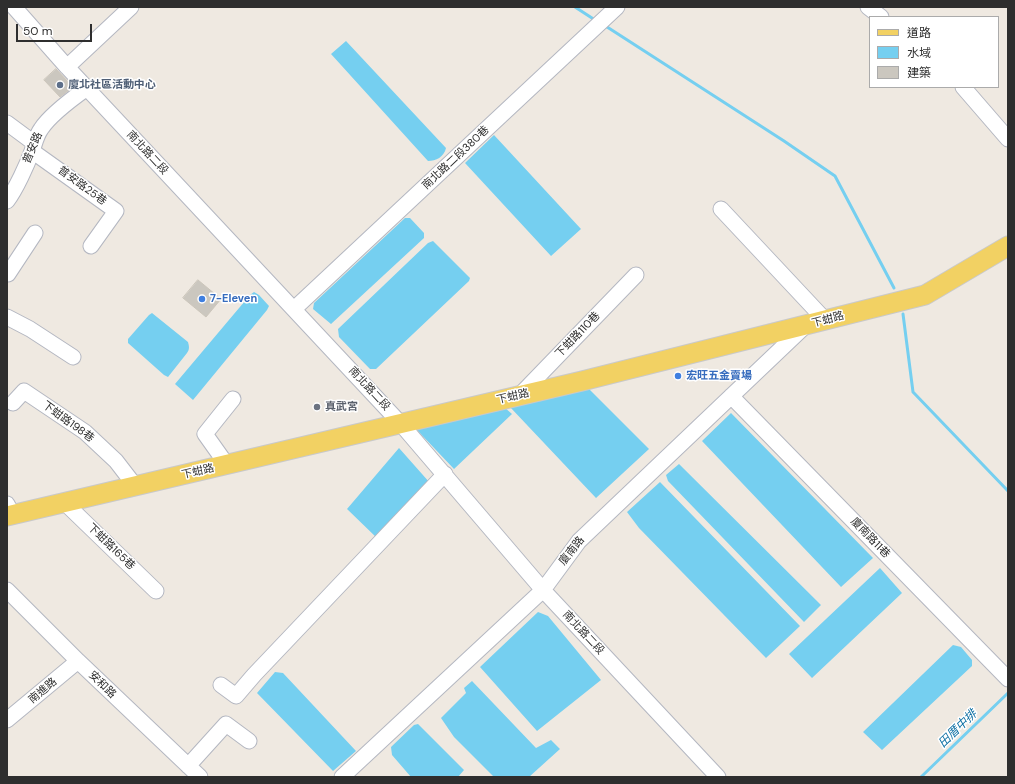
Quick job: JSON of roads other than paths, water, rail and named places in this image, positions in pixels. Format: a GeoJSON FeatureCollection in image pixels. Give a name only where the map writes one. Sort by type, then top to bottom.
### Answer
{"type":"FeatureCollection","features":[{"type":"Feature","properties":{"kind":"main road","name":"下蚶路"},"geometry":{"type":"LineString","coordinates":[[9,512],[65,503],[136,487],[582,381],[925,295],[1008,246]]}},
{"type":"Feature","properties":{"kind":"street","name":"南北路二段"},"geometry":{"type":"LineString","coordinates":[[14,7],[67,67],[400,424],[445,474],[543,590],[718,777]]}},
{"type":"Feature","properties":{"kind":"street"},"geometry":{"type":"LineString","coordinates":[[67,67],[131,7]]}},
{"type":"Feature","properties":{"kind":"street","name":"南北路二段380巷"},"geometry":{"type":"LineString","coordinates":[[294,309],[617,7]]}},
{"type":"Feature","properties":{"kind":"street"},"geometry":{"type":"LineString","coordinates":[[868,7],[880,16]]}},
{"type":"Feature","properties":{"kind":"street","name":"普安路"},"geometry":{"type":"LineString","coordinates":[[7,200],[42,127],[62,107],[87,88]]}},
{"type":"Feature","properties":{"kind":"street"},"geometry":{"type":"LineString","coordinates":[[964,88],[1008,139]]}},
{"type":"Feature","properties":{"kind":"street"},"geometry":{"type":"LineString","coordinates":[[7,122],[33,147]]}},
{"type":"Feature","properties":{"kind":"street","name":"普安路25巷"},"geometry":{"type":"LineString","coordinates":[[33,147],[116,211],[91,246]]}},
{"type":"Feature","properties":{"kind":"street"},"geometry":{"type":"LineString","coordinates":[[721,208],[826,321]]}},
{"type":"Feature","properties":{"kind":"street"},"geometry":{"type":"LineString","coordinates":[[7,274],[35,233]]}},
{"type":"Feature","properties":{"kind":"street","name":"下蚶路110巷"},"geometry":{"type":"LineString","coordinates":[[520,395],[636,275]]}},
{"type":"Feature","properties":{"kind":"street"},"geometry":{"type":"LineString","coordinates":[[7,317],[30,329],[73,357]]}},
{"type":"Feature","properties":{"kind":"street","name":"廈南路"},"geometry":{"type":"LineString","coordinates":[[342,777],[543,590],[579,541],[805,326]]}},
{"type":"Feature","properties":{"kind":"street","name":"下蚶路198巷"},"geometry":{"type":"LineString","coordinates":[[13,403],[24,390],[85,432],[116,461],[136,487]]}},
{"type":"Feature","properties":{"kind":"street","name":"廈南路11巷"},"geometry":{"type":"LineString","coordinates":[[731,396],[1008,680]]}},
{"type":"Feature","properties":{"kind":"street"},"geometry":{"type":"LineString","coordinates":[[227,465],[205,434],[234,398]]}},
{"type":"Feature","properties":{"kind":"street"},"geometry":{"type":"LineString","coordinates":[[221,685],[236,696],[254,675],[445,474]]}},
{"type":"Feature","properties":{"kind":"street","name":"下蚶路165巷"},"geometry":{"type":"LineString","coordinates":[[65,503],[156,591]]}},
{"type":"Feature","properties":{"kind":"street","name":"安和路"},"geometry":{"type":"LineString","coordinates":[[7,590],[78,661],[200,777]]}},
{"type":"Feature","properties":{"kind":"street","name":"南進路"},"geometry":{"type":"LineString","coordinates":[[7,720],[78,661]]}},
{"type":"Feature","properties":{"kind":"street"},"geometry":{"type":"LineString","coordinates":[[188,766],[226,724],[249,741]]}},
{"type":"Feature","properties":{"kind":"water"},"geometry":{"type":"Polygon","coordinates":[[[346,41],[446,148],[442,156],[428,161],[331,54],[346,41]]]}},
{"type":"Feature","properties":{"kind":"water"},"geometry":{"type":"Polygon","coordinates":[[[494,135],[581,229],[551,256],[465,163],[494,135]]]}},
{"type":"Feature","properties":{"kind":"water"},"geometry":{"type":"Polygon","coordinates":[[[405,218],[410,218],[424,233],[424,238],[331,324],[313,309],[314,303],[405,218]]]}},
{"type":"Feature","properties":{"kind":"water"},"geometry":{"type":"Polygon","coordinates":[[[433,241],[470,278],[469,281],[376,369],[370,369],[339,337],[338,329],[428,243],[433,241]]]}},
{"type":"Feature","properties":{"kind":"water"},"geometry":{"type":"Polygon","coordinates":[[[254,292],[259,295],[269,306],[267,310],[193,400],[175,384],[254,292]]]}},
{"type":"Feature","properties":{"kind":"water"},"geometry":{"type":"Polygon","coordinates":[[[152,313],[188,342],[188,352],[168,377],[128,343],[128,339],[152,313]]]}},
{"type":"Feature","properties":{"kind":"water"},"geometry":{"type":"Polygon","coordinates":[[[589,389],[649,449],[596,498],[510,407],[589,389]]]}},
{"type":"Feature","properties":{"kind":"water"},"geometry":{"type":"Polygon","coordinates":[[[504,407],[512,414],[454,469],[416,429],[504,407]]]}},
{"type":"Feature","properties":{"kind":"water"},"geometry":{"type":"Polygon","coordinates":[[[731,413],[873,558],[841,587],[702,441],[731,413]]]}},
{"type":"Feature","properties":{"kind":"water"},"geometry":{"type":"Polygon","coordinates":[[[399,448],[430,483],[378,539],[347,509],[399,448]]]}},
{"type":"Feature","properties":{"kind":"water"},"geometry":{"type":"Polygon","coordinates":[[[679,464],[821,605],[804,622],[668,481],[666,475],[679,464]]]}},
{"type":"Feature","properties":{"kind":"water"},"geometry":{"type":"Polygon","coordinates":[[[660,482],[800,626],[766,658],[639,528],[627,512],[660,482]]]}},
{"type":"Feature","properties":{"kind":"water"},"geometry":{"type":"Polygon","coordinates":[[[880,568],[902,593],[812,678],[789,654],[880,568]]]}},
{"type":"Feature","properties":{"kind":"water"},"geometry":{"type":"Polygon","coordinates":[[[538,612],[548,616],[601,680],[537,731],[480,667],[538,612]]]}},
{"type":"Feature","properties":{"kind":"water"},"geometry":{"type":"Polygon","coordinates":[[[953,645],[961,647],[972,660],[972,666],[882,750],[863,732],[953,645]]]}},
{"type":"Feature","properties":{"kind":"water"},"geometry":{"type":"Polygon","coordinates":[[[275,672],[283,673],[356,751],[333,771],[257,693],[275,672]]]}},
{"type":"Feature","properties":{"kind":"water"},"geometry":{"type":"Polygon","coordinates":[[[472,681],[536,748],[551,740],[560,749],[529,777],[494,777],[454,737],[441,718],[466,693],[464,688],[472,681]]]}},
{"type":"Feature","properties":{"kind":"water"},"geometry":{"type":"Polygon","coordinates":[[[418,724],[464,770],[458,777],[411,777],[392,755],[391,747],[414,725],[418,724]]]}},
{"type":"Feature","properties":{"kind":"waterway"},"geometry":{"type":"LineString","coordinates":[[575,7],[595,20]]}},
{"type":"Feature","properties":{"kind":"waterway"},"geometry":{"type":"LineString","coordinates":[[604,25],[784,141],[835,176],[894,288]]}},
{"type":"Feature","properties":{"kind":"waterway"},"geometry":{"type":"LineString","coordinates":[[903,314],[913,392],[1008,491]]}},
{"type":"Feature","properties":{"kind":"waterway","name":"田厝中排"},"geometry":{"type":"LineString","coordinates":[[921,777],[1008,693]]}},
{"type":"Feature","properties":{"kind":"place","name":"廈北社區活動中心"},"geometry":{"type":"Point","coordinates":[60,85]}},
{"type":"Feature","properties":{"kind":"place","name":"7-Eleven"},"geometry":{"type":"Point","coordinates":[202,299]}},
{"type":"Feature","properties":{"kind":"place","name":"宏旺五金賣場"},"geometry":{"type":"Point","coordinates":[678,376]}},
{"type":"Feature","properties":{"kind":"place","name":"真武宮"},"geometry":{"type":"Point","coordinates":[317,407]}}]}
